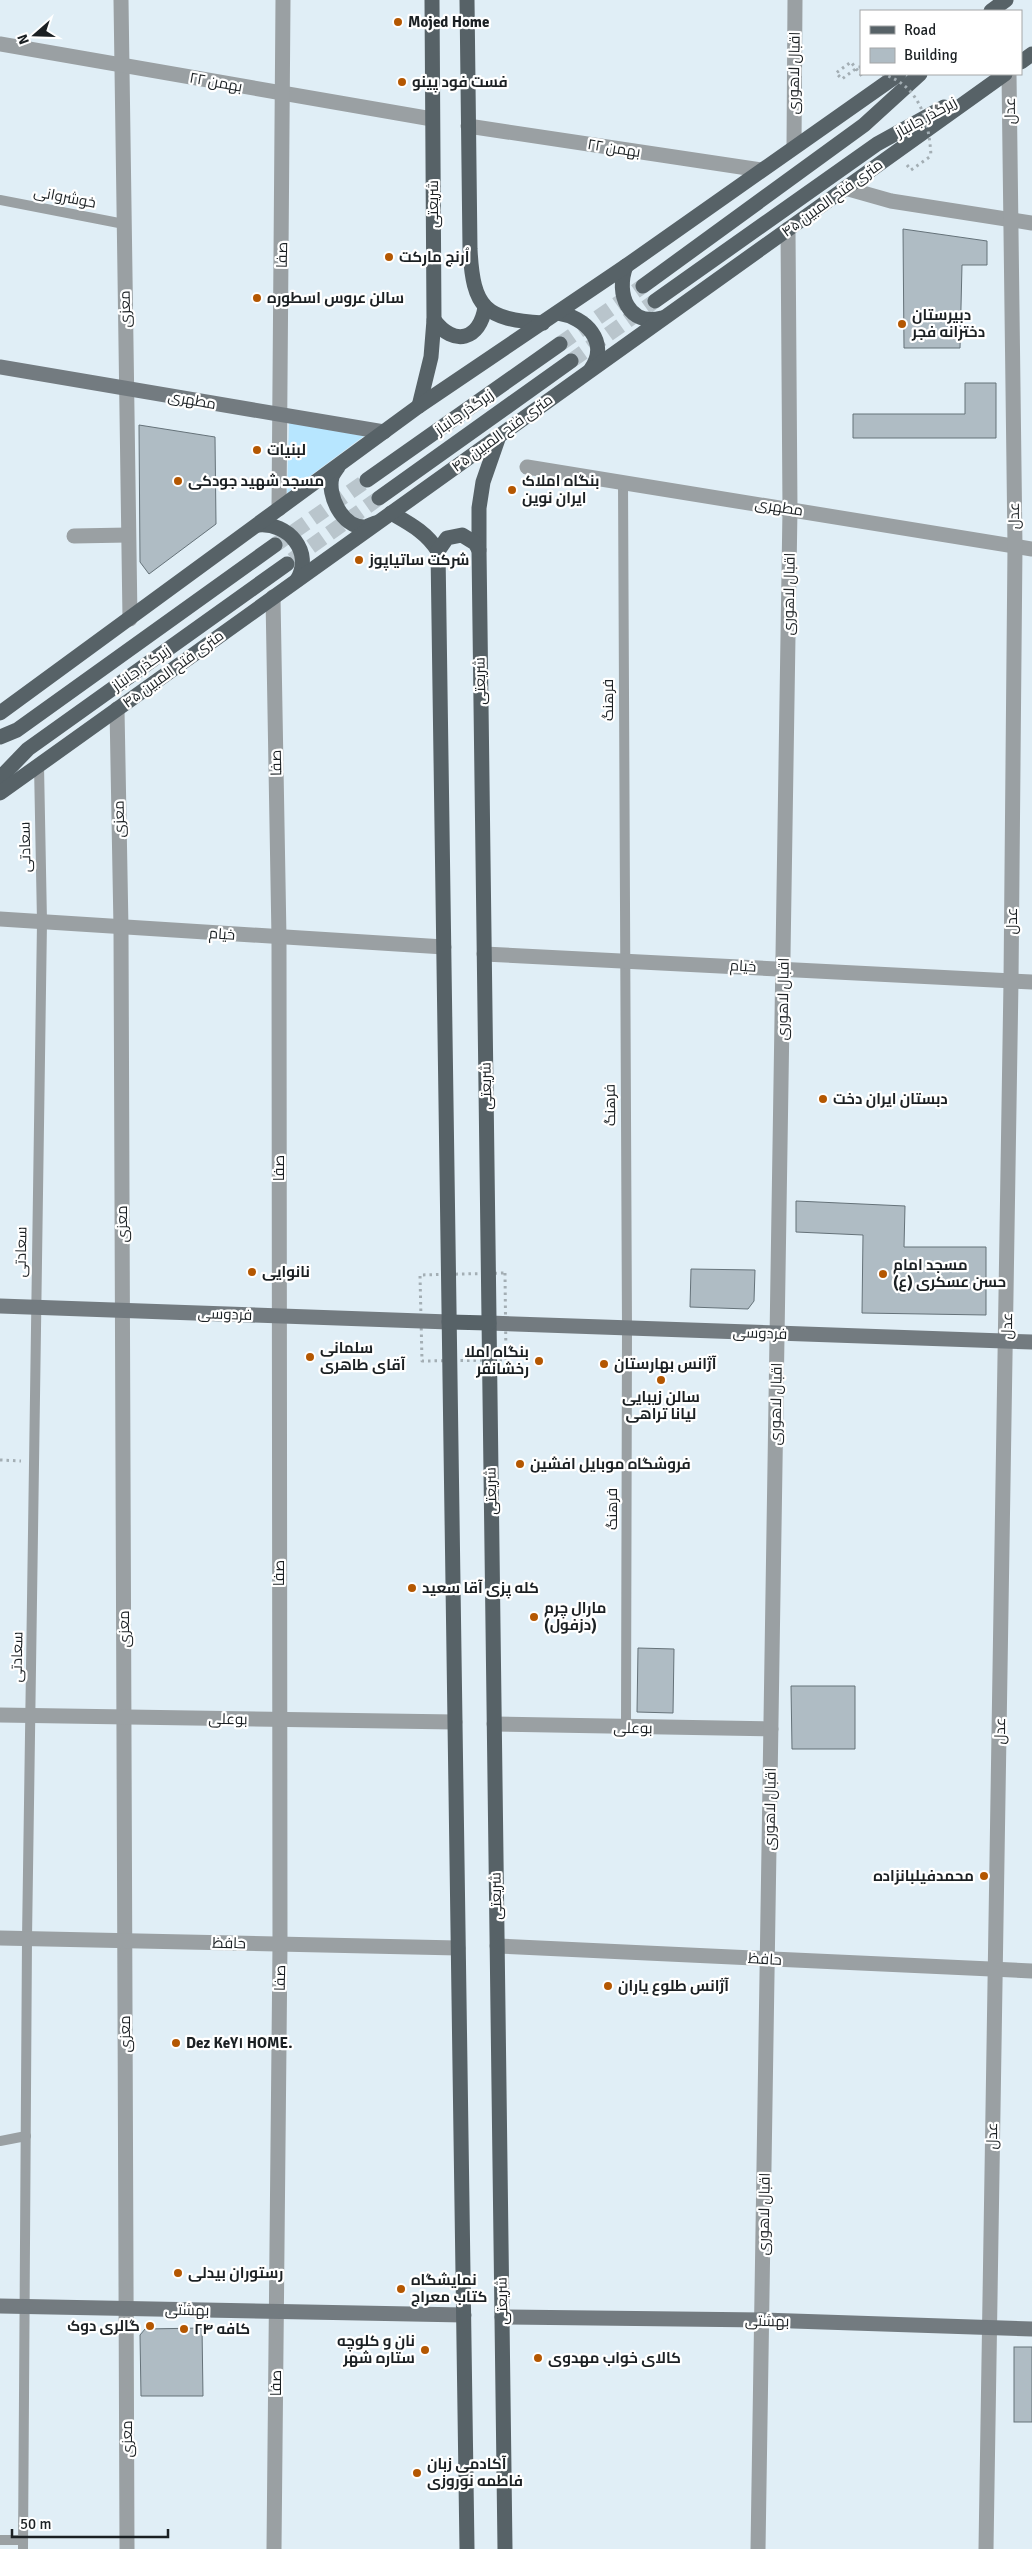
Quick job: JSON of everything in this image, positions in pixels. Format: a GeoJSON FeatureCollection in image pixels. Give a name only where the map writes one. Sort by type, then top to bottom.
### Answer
{"type":"FeatureCollection","features":[{"type":"Feature","properties":{"kind":"main road","name":"شریعتی"},"geometry":{"type":"LineString","coordinates":[[419,406],[431,357],[434,320],[432,0]]}},
{"type":"Feature","properties":{"kind":"main road"},"geometry":{"type":"LineString","coordinates":[[467,0],[471,268],[474,288],[485,307],[495,315],[510,321],[542,323]]}},
{"type":"Feature","properties":{"kind":"main road"},"geometry":{"type":"LineString","coordinates":[[992,10],[1006,0]]}},
{"type":"Feature","properties":{"kind":"main road"},"geometry":{"type":"LineString","coordinates":[[0,713],[419,406],[626,266],[898,75]]}},
{"type":"Feature","properties":{"kind":"main road","name":"زیرگذر جانباز"},"geometry":{"type":"LineString","coordinates":[[643,286],[864,125],[919,75]]}},
{"type":"Feature","properties":{"kind":"main road","name":"زیرگذر جانباز"},"geometry":{"type":"LineString","coordinates":[[655,301],[877,144],[1002,75]]}},
{"type":"Feature","properties":{"kind":"main road","name":"۴۵ متری فتح المبین"},"geometry":{"type":"LineString","coordinates":[[0,793],[1003,75]]}},
{"type":"Feature","properties":{"kind":"main road"},"geometry":{"type":"LineString","coordinates":[[626,266],[621,279],[622,294],[628,307],[639,318],[650,322],[662,318]]}},
{"type":"Feature","properties":{"kind":"main road"},"geometry":{"type":"LineString","coordinates":[[434,320],[443,332],[458,337],[473,333],[483,322],[485,307]]}},
{"type":"Feature","properties":{"kind":"main road"},"geometry":{"type":"LineString","coordinates":[[558,313],[571,315],[584,323],[593,334],[599,348],[598,359],[590,370]]}},
{"type":"Feature","properties":{"kind":"main road","name":"زیرگذر جانباز"},"geometry":{"type":"LineString","coordinates":[[367,480],[560,344]]}},
{"type":"Feature","properties":{"kind":"main road","name":"زیرگذر جانباز"},"geometry":{"type":"LineString","coordinates":[[379,498],[571,361]]}},
{"type":"Feature","properties":{"kind":"main road","name":"شریعتی"},"geometry":{"type":"LineString","coordinates":[[499,436],[483,482],[479,508],[479,550],[505,2549]]}},
{"type":"Feature","properties":{"kind":"main road"},"geometry":{"type":"LineString","coordinates":[[339,465],[332,477],[332,491],[335,504],[343,516],[354,524],[364,527],[377,523]]}},
{"type":"Feature","properties":{"kind":"main road"},"geometry":{"type":"LineString","coordinates":[[391,513],[419,529],[430,538],[438,551],[467,2549]]}},
{"type":"Feature","properties":{"kind":"main road"},"geometry":{"type":"LineString","coordinates":[[258,524],[269,524],[279,527],[296,542],[303,562],[302,572],[297,580]]}},
{"type":"Feature","properties":{"kind":"main road"},"geometry":{"type":"LineString","coordinates":[[438,551],[447,538],[462,534],[475,543],[479,550]]}},
{"type":"Feature","properties":{"kind":"main road","name":"زیرگذر جانباز"},"geometry":{"type":"LineString","coordinates":[[0,737],[17,730],[275,545]]}},
{"type":"Feature","properties":{"kind":"main road","name":"زیرگذر جانباز"},"geometry":{"type":"LineString","coordinates":[[0,778],[28,749],[287,564]]}},
{"type":"Feature","properties":{"kind":"main road"},"geometry":{"type":"LineString","coordinates":[[449,1322],[489,1323]]}},
{"type":"Feature","properties":{"kind":"street","name":"معزی"},"geometry":{"type":"LineString","coordinates":[[121,0],[130,618]]}},
{"type":"Feature","properties":{"kind":"street","name":"صفا"},"geometry":{"type":"LineString","coordinates":[[279,510],[283,93],[282,0]]}},
{"type":"Feature","properties":{"kind":"street","name":"اقبال لاهوری"},"geometry":{"type":"LineString","coordinates":[[794,147],[795,0]]}},
{"type":"Feature","properties":{"kind":"street","name":"۲۲ بهمن"},"geometry":{"type":"LineString","coordinates":[[0,44],[432,119]]}},
{"type":"Feature","properties":{"kind":"street","name":"عدل"},"geometry":{"type":"LineString","coordinates":[[986,2549],[1007,1342],[1011,981],[1015,546],[1009,75]]}},
{"type":"Feature","properties":{"kind":"street","name":"۲۲ بهمن"},"geometry":{"type":"LineString","coordinates":[[468,126],[761,170]]}},
{"type":"Feature","properties":{"kind":"street"},"geometry":{"type":"LineString","coordinates":[[844,188],[891,201],[1032,223]]}},
{"type":"Feature","properties":{"kind":"street","name":"اقبال لاهوری"},"geometry":{"type":"LineString","coordinates":[[758,2549],[790,509],[788,228]]}},
{"type":"Feature","properties":{"kind":"street","name":"مطهری"},"geometry":{"type":"LineString","coordinates":[[0,367],[384,432]]}},
{"type":"Feature","properties":{"kind":"street","name":"مطهری"},"geometry":{"type":"LineString","coordinates":[[526,467],[622,481],[1032,549]]}},
{"type":"Feature","properties":{"kind":"street"},"geometry":{"type":"LineString","coordinates":[[74,536],[128,535]]}},
{"type":"Feature","properties":{"kind":"street","name":"صفا"},"geometry":{"type":"LineString","coordinates":[[273,597],[278,938],[280,1316],[280,1944],[274,2549]]}},
{"type":"Feature","properties":{"kind":"street","name":"معزی"},"geometry":{"type":"LineString","coordinates":[[117,709],[121,928],[127,2549]]}},
{"type":"Feature","properties":{"kind":"street","name":"خیام"},"geometry":{"type":"LineString","coordinates":[[0,918],[121,928],[444,947]]}},
{"type":"Feature","properties":{"kind":"street","name":"خیام"},"geometry":{"type":"LineString","coordinates":[[484,954],[1032,982]]}},
{"type":"Feature","properties":{"kind":"street","name":"فردوسی"},"geometry":{"type":"LineString","coordinates":[[0,1306],[449,1322]]}},
{"type":"Feature","properties":{"kind":"street","name":"فردوسی"},"geometry":{"type":"LineString","coordinates":[[489,1323],[1032,1342]]}},
{"type":"Feature","properties":{"kind":"street","name":"بوعلی"},"geometry":{"type":"LineString","coordinates":[[0,1715],[455,1722]]}},
{"type":"Feature","properties":{"kind":"street","name":"بوعلی"},"geometry":{"type":"LineString","coordinates":[[494,1724],[626,1728],[771,1729]]}},
{"type":"Feature","properties":{"kind":"street","name":"حافظ"},"geometry":{"type":"LineString","coordinates":[[0,1938],[458,1948]]}},
{"type":"Feature","properties":{"kind":"street","name":"حافظ"},"geometry":{"type":"LineString","coordinates":[[497,1946],[1032,1971]]}},
{"type":"Feature","properties":{"kind":"street","name":"بهشتی"},"geometry":{"type":"LineString","coordinates":[[0,2306],[464,2315]]}},
{"type":"Feature","properties":{"kind":"street","name":"بهشتی"},"geometry":{"type":"LineString","coordinates":[[502,2317],[763,2320],[1032,2329]]}},
{"type":"Feature","properties":{"kind":"lane","name":"خوشروانی"},"geometry":{"type":"LineString","coordinates":[[0,200],[124,224]]}},
{"type":"Feature","properties":{"kind":"lane","name":"فرهنگ"},"geometry":{"type":"LineString","coordinates":[[622,481],[627,1329],[626,1728]]}},
{"type":"Feature","properties":{"kind":"lane","name":"سعادتی"},"geometry":{"type":"LineString","coordinates":[[23,2545],[27,1939],[42,922],[39,765]]}},
{"type":"Feature","properties":{"kind":"lane"},"geometry":{"type":"LineString","coordinates":[[0,2141],[26,2136]]}},
{"type":"Feature","properties":{"kind":"lane"},"geometry":{"type":"LineString","coordinates":[[0,2540],[23,2545]]}},
{"type":"Feature","properties":{"kind":"path"},"geometry":{"type":"LineString","coordinates":[[851,62],[836,73],[842,79],[859,67]]}},
{"type":"Feature","properties":{"kind":"path"},"geometry":{"type":"LineString","coordinates":[[886,75],[891,76],[918,100],[929,128],[931,156],[911,170]]}},
{"type":"Feature","properties":{"kind":"shaded area"},"geometry":{"type":"Polygon","coordinates":[[[289,423],[364,436],[287,493],[289,423]]]}},
{"type":"Feature","properties":{"kind":"building"},"geometry":{"type":"Polygon","coordinates":[[[903,229],[987,241],[987,265],[962,265],[960,348],[904,348],[903,229]]]}},
{"type":"Feature","properties":{"kind":"building"},"geometry":{"type":"Polygon","coordinates":[[[965,383],[996,383],[996,438],[853,438],[853,414],[965,414],[965,383]]]}},
{"type":"Feature","properties":{"kind":"building","name":"مسجد شهید جودکی"},"geometry":{"type":"Polygon","coordinates":[[[139,425],[215,437],[216,524],[149,574],[140,562],[139,425]]]}},
{"type":"Feature","properties":{"kind":"building"},"geometry":{"type":"Polygon","coordinates":[[[796,1201],[905,1206],[904,1247],[986,1247],[986,1315],[862,1313],[863,1235],[796,1232],[796,1201]]]}},
{"type":"Feature","properties":{"kind":"building"},"geometry":{"type":"Polygon","coordinates":[[[691,1269],[755,1270],[754,1301],[748,1309],[690,1307],[691,1269]]]}},
{"type":"Feature","properties":{"kind":"building"},"geometry":{"type":"Polygon","coordinates":[[[638,1648],[674,1649],[673,1713],[637,1712],[638,1648]]]}},
{"type":"Feature","properties":{"kind":"building"},"geometry":{"type":"Polygon","coordinates":[[[791,1686],[855,1686],[855,1749],[792,1749],[791,1686]]]}},
{"type":"Feature","properties":{"kind":"building"},"geometry":{"type":"Polygon","coordinates":[[[202,2328],[203,2396],[141,2396],[140,2335],[145,2329],[202,2328]]]}},
{"type":"Feature","properties":{"kind":"building"},"geometry":{"type":"Polygon","coordinates":[[[1014,2347],[1032,2347],[1032,2422],[1014,2422],[1014,2347]]]}},
{"type":"Feature","properties":{"kind":"tunnel"},"geometry":{"type":"LineString","coordinates":[[560,344],[643,286]]}},
{"type":"Feature","properties":{"kind":"tunnel"},"geometry":{"type":"LineString","coordinates":[[571,361],[655,301]]}},
{"type":"Feature","properties":{"kind":"tunnel"},"geometry":{"type":"LineString","coordinates":[[275,545],[367,480]]}},
{"type":"Feature","properties":{"kind":"tunnel"},"geometry":{"type":"LineString","coordinates":[[292,560],[379,498]]}},
{"type":"Feature","properties":{"kind":"place","name":"Mojed Home"},"geometry":{"type":"Point","coordinates":[398,22]}},
{"type":"Feature","properties":{"kind":"place","name":"فست فود پینو"},"geometry":{"type":"Point","coordinates":[402,82]}},
{"type":"Feature","properties":{"kind":"place","name":"اُرنج مارکت"},"geometry":{"type":"Point","coordinates":[389,257]}},
{"type":"Feature","properties":{"kind":"place","name":"سالن عروس اسطوره"},"geometry":{"type":"Point","coordinates":[257,298]}},
{"type":"Feature","properties":{"kind":"place","name":"دبیرستان دخترانه فجر"},"geometry":{"type":"Point","coordinates":[902,324]}},
{"type":"Feature","properties":{"kind":"place","name":"لبنیات"},"geometry":{"type":"Point","coordinates":[257,450]}},
{"type":"Feature","properties":{"kind":"place","name":"مسجد شهید جودکی"},"geometry":{"type":"Point","coordinates":[178,481]}},
{"type":"Feature","properties":{"kind":"place","name":"بنگاه املاک ایران نوین"},"geometry":{"type":"Point","coordinates":[512,490]}},
{"type":"Feature","properties":{"kind":"place","name":"شرکت ساتیاپوز"},"geometry":{"type":"Point","coordinates":[359,560]}},
{"type":"Feature","properties":{"kind":"place","name":"دبستان ایران دخت"},"geometry":{"type":"Point","coordinates":[823,1099]}},
{"type":"Feature","properties":{"kind":"place","name":"نانوایی"},"geometry":{"type":"Point","coordinates":[252,1272]}},
{"type":"Feature","properties":{"kind":"place","name":"مسجد امام حسن عسکری (ع)"},"geometry":{"type":"Point","coordinates":[883,1274]}},
{"type":"Feature","properties":{"kind":"place","name":"سلمانی آقای طاهری"},"geometry":{"type":"Point","coordinates":[310,1357]}},
{"type":"Feature","properties":{"kind":"place","name":"بنگاه املا رخشانفر"},"geometry":{"type":"Point","coordinates":[539,1361]}},
{"type":"Feature","properties":{"kind":"place","name":"آژانس بهارستان"},"geometry":{"type":"Point","coordinates":[604,1364]}},
{"type":"Feature","properties":{"kind":"place","name":"سالن زیبایی لیانا تراهی"},"geometry":{"type":"Point","coordinates":[661,1380]}},
{"type":"Feature","properties":{"kind":"place","name":"فروشگاه موبایل افشین"},"geometry":{"type":"Point","coordinates":[520,1464]}},
{"type":"Feature","properties":{"kind":"place","name":"کله پزی آقا سعید"},"geometry":{"type":"Point","coordinates":[412,1588]}},
{"type":"Feature","properties":{"kind":"place","name":"مارال چرم (دزفول)"},"geometry":{"type":"Point","coordinates":[534,1617]}},
{"type":"Feature","properties":{"kind":"place","name":"محمدفيلبانزاده"},"geometry":{"type":"Point","coordinates":[984,1876]}},
{"type":"Feature","properties":{"kind":"place","name":"آژانس طلوع یاران"},"geometry":{"type":"Point","coordinates":[608,1986]}},
{"type":"Feature","properties":{"kind":"place","name":"Dez KeY۱ HOME."},"geometry":{"type":"Point","coordinates":[176,2043]}},
{"type":"Feature","properties":{"kind":"place","name":"رستوران بیدلی"},"geometry":{"type":"Point","coordinates":[178,2273]}},
{"type":"Feature","properties":{"kind":"place","name":"نمایشگاه کتاب معراج"},"geometry":{"type":"Point","coordinates":[401,2289]}},
{"type":"Feature","properties":{"kind":"place","name":"گالری دوک"},"geometry":{"type":"Point","coordinates":[150,2326]}},
{"type":"Feature","properties":{"kind":"place","name":"کافه ۲۴"},"geometry":{"type":"Point","coordinates":[184,2329]}},
{"type":"Feature","properties":{"kind":"place","name":"نان و کلوچه ستاره شهر"},"geometry":{"type":"Point","coordinates":[425,2350]}},
{"type":"Feature","properties":{"kind":"place","name":"کالای خواب مهدوی"},"geometry":{"type":"Point","coordinates":[538,2358]}},
{"type":"Feature","properties":{"kind":"place","name":"آکادمی زبان فاطمه نوروزی"},"geometry":{"type":"Point","coordinates":[417,2473]}}]}
